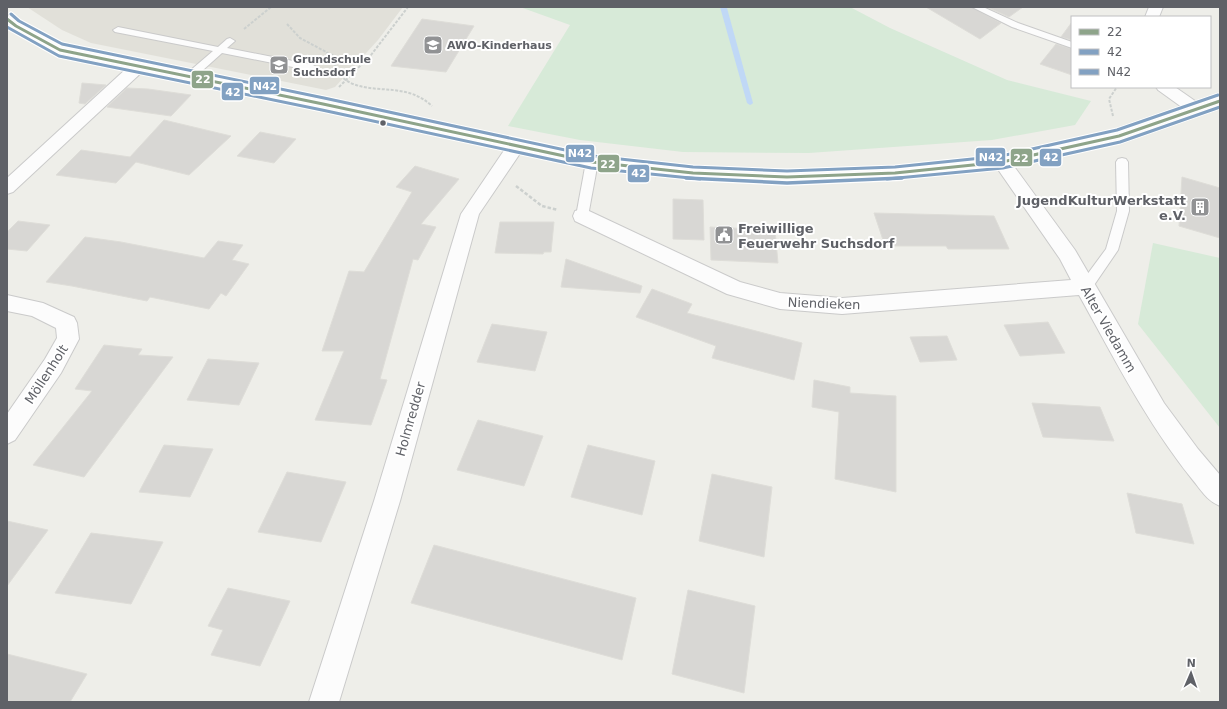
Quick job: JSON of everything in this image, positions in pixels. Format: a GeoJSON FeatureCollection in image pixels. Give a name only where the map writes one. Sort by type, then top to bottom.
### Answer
{"type":"FeatureCollection","features":[{"type":"Feature","properties":{"kind":"street"},"geometry":{"type":"LineString","coordinates":[[7,19],[16,26],[60,50],[592,162],[693,173],[787,177],[896,173],[1002,162],[1119,136],[1220,101]]}},
{"type":"Feature","properties":{"kind":"street"},"geometry":{"type":"LineString","coordinates":[[7,188],[138,67]]}},
{"type":"Feature","properties":{"kind":"street"},"geometry":{"type":"LineString","coordinates":[[1165,88],[1197,110]]}},
{"type":"Feature","properties":{"kind":"street","name":"Holmredder"},"geometry":{"type":"LineString","coordinates":[[324,702],[387,501],[470,214],[516,146]]}},
{"type":"Feature","properties":{"kind":"street","name":"Alter Viedamm"},"geometry":{"type":"LineString","coordinates":[[1002,162],[1054,233],[1068,255],[1156,410],[1189,457],[1220,494]]}},
{"type":"Feature","properties":{"kind":"street","name":"Niendieken"},"geometry":{"type":"LineString","coordinates":[[582,216],[734,288],[780,301],[842,306],[1085,287]]}},
{"type":"Feature","properties":{"kind":"street","name":"Möllenholt"},"geometry":{"type":"LineString","coordinates":[[7,303],[36,310],[66,323],[68,339],[53,366],[7,433]]}},
{"type":"Feature","properties":{"kind":"lane"},"geometry":{"type":"LineString","coordinates":[[976,7],[1015,25],[1071,45]]}},
{"type":"Feature","properties":{"kind":"lane"},"geometry":{"type":"LineString","coordinates":[[118,30],[313,68]]}},
{"type":"Feature","properties":{"kind":"lane"},"geometry":{"type":"LineString","coordinates":[[189,77],[230,41]]}},
{"type":"Feature","properties":{"kind":"lane"},"geometry":{"type":"LineString","coordinates":[[582,216],[592,162]]}},
{"type":"Feature","properties":{"kind":"lane"},"geometry":{"type":"LineString","coordinates":[[1085,287],[1112,250],[1123,211],[1122,162]]}},
{"type":"Feature","properties":{"kind":"path"},"geometry":{"type":"LineString","coordinates":[[230,41],[271,7]]}},
{"type":"Feature","properties":{"kind":"path"},"geometry":{"type":"LineString","coordinates":[[356,71],[371,55],[408,7]]}},
{"type":"Feature","properties":{"kind":"path"},"geometry":{"type":"LineString","coordinates":[[287,24],[298,36],[330,54]]}},
{"type":"Feature","properties":{"kind":"path"},"geometry":{"type":"LineString","coordinates":[[346,80],[352,84],[402,91],[419,96],[432,105],[434,109],[435,117],[431,127]]}},
{"type":"Feature","properties":{"kind":"path"},"geometry":{"type":"LineString","coordinates":[[1116,88],[1109,99],[1119,136]]}},
{"type":"Feature","properties":{"kind":"path"},"geometry":{"type":"LineString","coordinates":[[497,172],[542,206],[582,216]]}},
{"type":"Feature","properties":{"kind":"shaded area","name":"Grundschule Suchsdorf"},"geometry":{"type":"Polygon","coordinates":[[[27,7],[403,7],[378,40],[335,87],[326,90],[91,43],[62,30],[27,7]]]}},
{"type":"Feature","properties":{"kind":"green space"},"geometry":{"type":"Polygon","coordinates":[[[520,7],[850,7],[890,28],[1007,80],[1091,101],[1075,125],[992,140],[809,153],[683,152],[580,140],[508,126],[570,25],[520,7]]]}},
{"type":"Feature","properties":{"kind":"green space"},"geometry":{"type":"Polygon","coordinates":[[[1153,243],[1220,258],[1220,428],[1138,324],[1153,243]]]}},
{"type":"Feature","properties":{"kind":"building"},"geometry":{"type":"Polygon","coordinates":[[[926,7],[971,7],[1001,23],[980,39],[926,7]]]}},
{"type":"Feature","properties":{"kind":"building"},"geometry":{"type":"Polygon","coordinates":[[[987,7],[1023,7],[1009,17],[987,7]]]}},
{"type":"Feature","properties":{"kind":"building","name":"AWO-Kinderhaus"},"geometry":{"type":"Polygon","coordinates":[[[422,19],[474,26],[446,72],[391,66],[422,19]]]}},
{"type":"Feature","properties":{"kind":"building"},"geometry":{"type":"Polygon","coordinates":[[[1071,23],[1071,40],[1061,37],[1071,23]]]}},
{"type":"Feature","properties":{"kind":"building"},"geometry":{"type":"Polygon","coordinates":[[[1056,44],[1071,49],[1071,75],[1040,64],[1056,44]]]}},
{"type":"Feature","properties":{"kind":"building"},"geometry":{"type":"Polygon","coordinates":[[[82,83],[106,85],[85,104],[79,103],[82,83]]]}},
{"type":"Feature","properties":{"kind":"building"},"geometry":{"type":"Polygon","coordinates":[[[127,88],[148,89],[191,95],[171,116],[107,107],[127,88]]]}},
{"type":"Feature","properties":{"kind":"building"},"geometry":{"type":"Polygon","coordinates":[[[164,120],[231,136],[189,175],[136,162],[116,183],[56,175],[81,150],[130,157],[164,120]]]}},
{"type":"Feature","properties":{"kind":"building"},"geometry":{"type":"Polygon","coordinates":[[[260,132],[296,139],[274,163],[237,156],[260,132]]]}},
{"type":"Feature","properties":{"kind":"building"},"geometry":{"type":"Polygon","coordinates":[[[415,166],[459,179],[421,224],[436,227],[418,260],[413,259],[380,379],[387,380],[371,425],[315,420],[344,351],[322,351],[349,271],[364,272],[412,192],[396,187],[415,166]]]}},
{"type":"Feature","properties":{"kind":"building","name":"JugendKulturWerkstatt e.V."},"geometry":{"type":"Polygon","coordinates":[[[1182,177],[1220,188],[1220,238],[1179,226],[1182,177]]]}},
{"type":"Feature","properties":{"kind":"building"},"geometry":{"type":"Polygon","coordinates":[[[673,199],[703,200],[704,240],[673,239],[673,199]]]}},
{"type":"Feature","properties":{"kind":"building"},"geometry":{"type":"Polygon","coordinates":[[[874,213],[994,216],[1009,249],[948,249],[946,246],[885,246],[874,213]]]}},
{"type":"Feature","properties":{"kind":"building"},"geometry":{"type":"Polygon","coordinates":[[[18,221],[50,225],[27,251],[7,249],[7,232],[18,221]]]}},
{"type":"Feature","properties":{"kind":"building"},"geometry":{"type":"Polygon","coordinates":[[[500,222],[554,222],[551,252],[544,252],[543,254],[495,253],[500,222]]]}},
{"type":"Feature","properties":{"kind":"building","name":"Freiwillige Feuerwehr Suchsdorf"},"geometry":{"type":"Polygon","coordinates":[[[710,227],[775,230],[778,263],[711,260],[710,227]]]}},
{"type":"Feature","properties":{"kind":"building"},"geometry":{"type":"Polygon","coordinates":[[[85,237],[121,242],[204,258],[218,241],[243,245],[232,260],[249,264],[226,296],[221,293],[209,309],[150,297],[147,301],[46,282],[85,237]]]}},
{"type":"Feature","properties":{"kind":"building"},"geometry":{"type":"Polygon","coordinates":[[[566,259],[642,286],[640,293],[561,287],[566,259]]]}},
{"type":"Feature","properties":{"kind":"building"},"geometry":{"type":"Polygon","coordinates":[[[652,289],[692,304],[687,313],[802,343],[794,380],[712,358],[716,346],[636,317],[652,289]]]}},
{"type":"Feature","properties":{"kind":"building"},"geometry":{"type":"Polygon","coordinates":[[[1048,322],[1065,353],[1020,356],[1004,325],[1048,322]]]}},
{"type":"Feature","properties":{"kind":"building"},"geometry":{"type":"Polygon","coordinates":[[[492,324],[547,332],[535,371],[477,362],[492,324]]]}},
{"type":"Feature","properties":{"kind":"building"},"geometry":{"type":"Polygon","coordinates":[[[947,336],[957,360],[920,362],[910,337],[947,336]]]}},
{"type":"Feature","properties":{"kind":"building"},"geometry":{"type":"Polygon","coordinates":[[[104,345],[142,349],[138,355],[173,357],[84,477],[33,465],[92,391],[75,389],[104,345]]]}},
{"type":"Feature","properties":{"kind":"building"},"geometry":{"type":"Polygon","coordinates":[[[208,359],[259,363],[239,405],[187,400],[208,359]]]}},
{"type":"Feature","properties":{"kind":"building"},"geometry":{"type":"Polygon","coordinates":[[[814,380],[850,387],[850,393],[896,396],[896,492],[835,479],[839,412],[812,407],[814,380]]]}},
{"type":"Feature","properties":{"kind":"building"},"geometry":{"type":"Polygon","coordinates":[[[1032,403],[1100,407],[1114,441],[1043,437],[1032,403]]]}},
{"type":"Feature","properties":{"kind":"building"},"geometry":{"type":"Polygon","coordinates":[[[478,420],[543,436],[524,486],[457,470],[478,420]]]}},
{"type":"Feature","properties":{"kind":"building"},"geometry":{"type":"Polygon","coordinates":[[[164,445],[213,449],[190,497],[139,492],[164,445]]]}},
{"type":"Feature","properties":{"kind":"building"},"geometry":{"type":"Polygon","coordinates":[[[588,445],[655,461],[642,515],[571,497],[588,445]]]}},
{"type":"Feature","properties":{"kind":"building"},"geometry":{"type":"Polygon","coordinates":[[[287,472],[346,482],[321,542],[258,532],[287,472]]]}},
{"type":"Feature","properties":{"kind":"building"},"geometry":{"type":"Polygon","coordinates":[[[712,474],[772,487],[764,557],[699,541],[712,474]]]}},
{"type":"Feature","properties":{"kind":"building"},"geometry":{"type":"Polygon","coordinates":[[[1127,493],[1182,504],[1194,544],[1136,533],[1127,493]]]}},
{"type":"Feature","properties":{"kind":"building"},"geometry":{"type":"Polygon","coordinates":[[[7,521],[48,530],[7,586],[7,521]]]}},
{"type":"Feature","properties":{"kind":"building"},"geometry":{"type":"Polygon","coordinates":[[[91,533],[163,542],[131,604],[55,593],[91,533]]]}},
{"type":"Feature","properties":{"kind":"building"},"geometry":{"type":"Polygon","coordinates":[[[434,545],[636,598],[622,660],[411,603],[434,545]]]}},
{"type":"Feature","properties":{"kind":"building"},"geometry":{"type":"Polygon","coordinates":[[[228,588],[290,601],[260,666],[211,655],[223,630],[208,626],[228,588]]]}},
{"type":"Feature","properties":{"kind":"building"},"geometry":{"type":"Polygon","coordinates":[[[688,590],[755,606],[744,693],[672,674],[688,590]]]}},
{"type":"Feature","properties":{"kind":"building"},"geometry":{"type":"Polygon","coordinates":[[[7,654],[87,674],[70,702],[7,702],[7,654]]]}},
{"type":"Feature","properties":{"kind":"waterway"},"geometry":{"type":"LineString","coordinates":[[723,7],[750,103]]}},
{"type":"Feature","properties":{"kind":"transit line","name":"N42"},"geometry":{"type":"LineString","coordinates":[[11,14],[19,21],[62,44],[324,98],[593,156],[693,167],[787,171],[895,167],[1001,156],[1117,130],[1218,95]]}},
{"type":"Feature","properties":{"kind":"transit line","name":"22"},"geometry":{"type":"LineString","coordinates":[[7,19],[16,26],[60,50],[323,104],[592,162],[693,173],[787,177],[895,173],[1002,162],[1119,136],[1220,101]]}},
{"type":"Feature","properties":{"kind":"transit line","name":"42"},"geometry":{"type":"LineString","coordinates":[[7,27],[59,56],[322,110],[591,168],[693,179],[787,183],[895,179],[1003,168],[1120,142],[1220,107]]}},
{"type":"Feature","properties":{"kind":"place","name":"AWO-Kinderhaus"},"geometry":{"type":"Point","coordinates":[433,45]}},
{"type":"Feature","properties":{"kind":"place","name":"Grundschule Suchsdorf"},"geometry":{"type":"Point","coordinates":[279,65]}},
{"type":"Feature","properties":{"kind":"place","name":"JugendKulturWerkstatt e.V."},"geometry":{"type":"Point","coordinates":[1200,207]}},
{"type":"Feature","properties":{"kind":"place","name":"Freiwillige Feuerwehr Suchsdorf"},"geometry":{"type":"Point","coordinates":[724,235]}}]}
